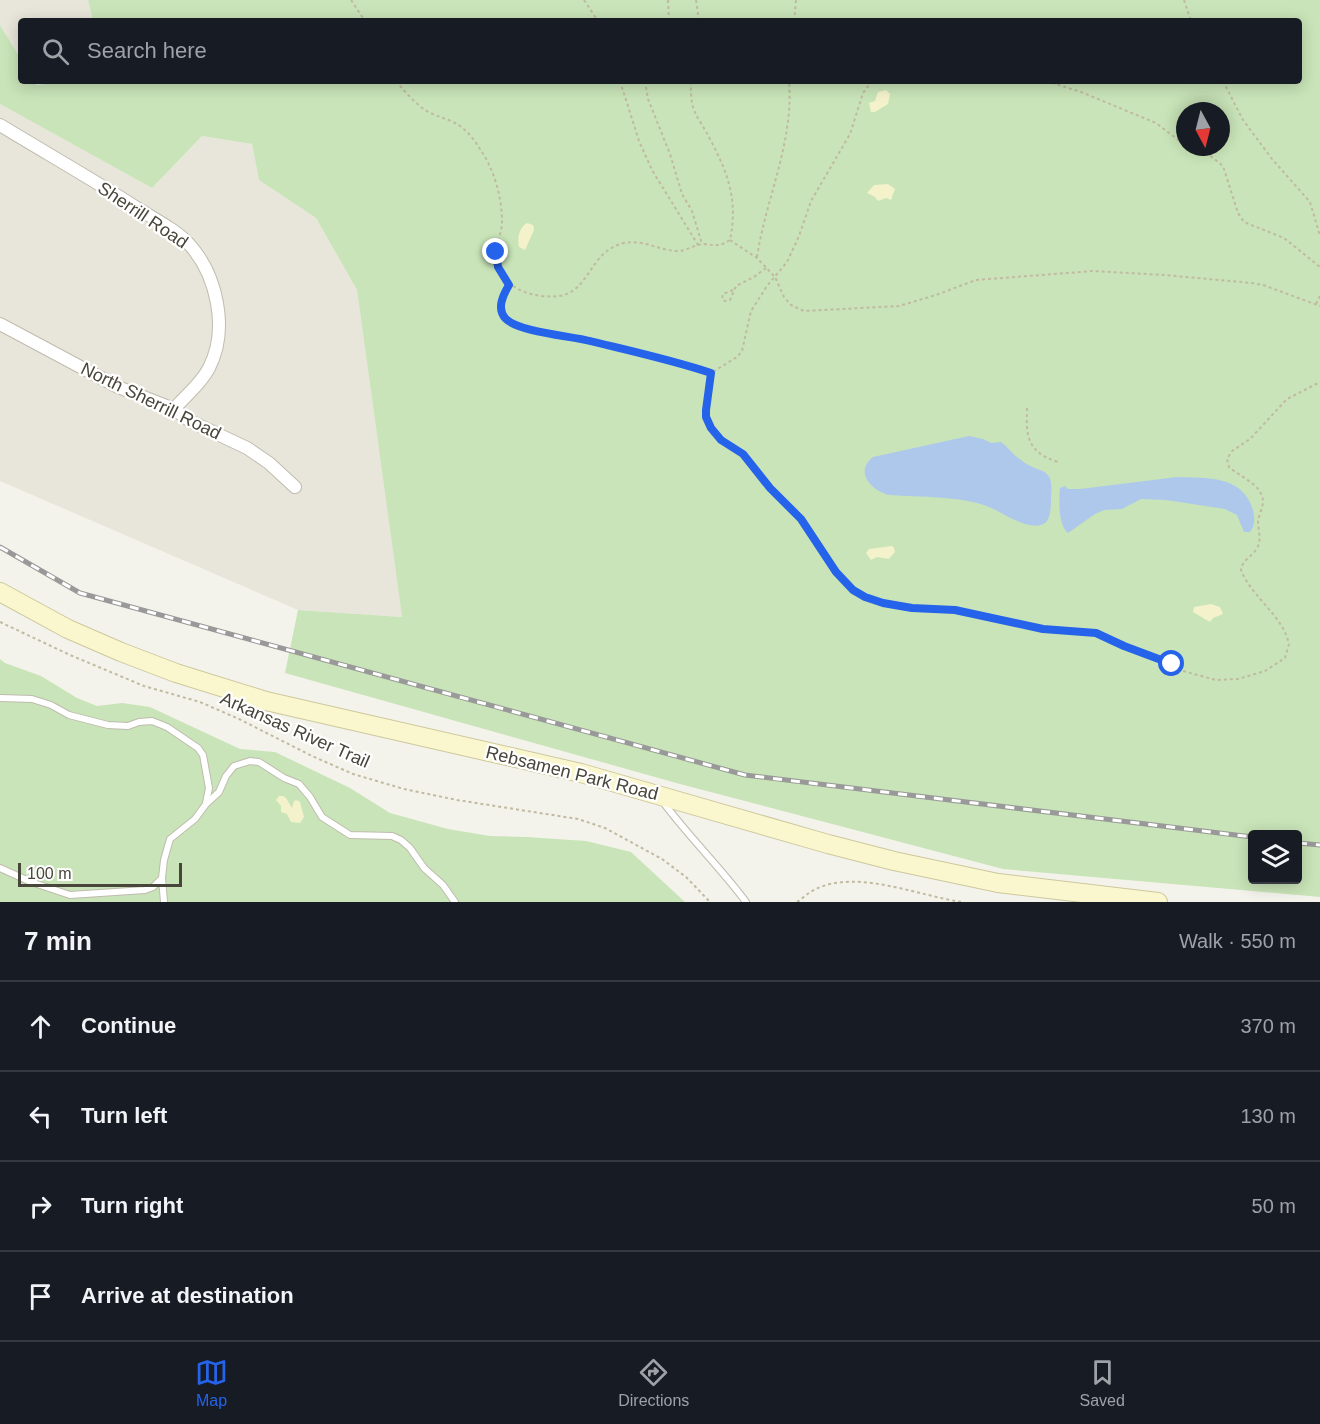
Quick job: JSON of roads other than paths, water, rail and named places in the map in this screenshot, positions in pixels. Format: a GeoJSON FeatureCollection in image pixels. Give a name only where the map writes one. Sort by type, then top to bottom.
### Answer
{"type":"FeatureCollection","features":[{"type":"Feature","properties":{"kind":"street","name":"Sherrill Road"},"geometry":{"type":"LineString","coordinates":[[0,125],[176,232],[189,244],[203,263],[216,300],[219,327],[216,349],[205,376],[174,409]]}},
{"type":"Feature","properties":{"kind":"street","name":"North Sherrill Road"},"geometry":{"type":"LineString","coordinates":[[0,324],[125,390],[174,409],[190,421],[247,448],[269,463],[295,487]]}},
{"type":"Feature","properties":{"kind":"street","name":"Rebsamen Park Road"},"geometry":{"type":"LineString","coordinates":[[0,592],[68,629],[176,673],[231,691],[346,720],[581,772],[828,844],[949,873],[1008,885],[1158,902]]}},
{"type":"Feature","properties":{"kind":"lane"},"geometry":{"type":"LineString","coordinates":[[0,698],[32,699],[51,705],[69,715],[108,725],[128,726],[139,722],[152,722],[167,727],[198,748],[203,755],[209,788],[206,804]]}},
{"type":"Feature","properties":{"kind":"lane"},"geometry":{"type":"LineString","coordinates":[[164,902],[162,878],[170,839],[195,819],[219,792],[225,776],[234,766],[250,761],[259,762],[284,778],[300,784],[321,817],[350,835],[392,836],[401,840],[455,902]]}},
{"type":"Feature","properties":{"kind":"lane"},"geometry":{"type":"LineString","coordinates":[[658,794],[679,823],[720,867],[746,902]]}},
{"type":"Feature","properties":{"kind":"lane"},"geometry":{"type":"LineString","coordinates":[[0,868],[70,895],[145,890],[153,887],[162,878]]}},
{"type":"Feature","properties":{"kind":"water"},"geometry":{"type":"Polygon","coordinates":[[[969,436],[991,443],[1001,442],[1018,458],[1048,475],[1051,487],[1051,507],[1045,523],[1024,524],[989,507],[967,501],[889,495],[876,489],[867,480],[865,469],[873,457],[969,436]]]}},
{"type":"Feature","properties":{"kind":"water"},"geometry":{"type":"Polygon","coordinates":[[[1177,477],[1222,481],[1241,490],[1254,513],[1254,525],[1250,532],[1244,532],[1237,515],[1225,509],[1166,500],[1141,499],[1122,509],[1104,510],[1068,533],[1062,524],[1060,488],[1065,486],[1068,489],[1080,489],[1177,477]]]}},
{"type":"Feature","properties":{"kind":"railway"},"geometry":{"type":"LineString","coordinates":[[0,547],[80,593],[745,775],[1248,837]]}},
{"type":"Feature","properties":{"kind":"railway"},"geometry":{"type":"LineString","coordinates":[[1302,843],[1320,845]]}}]}
